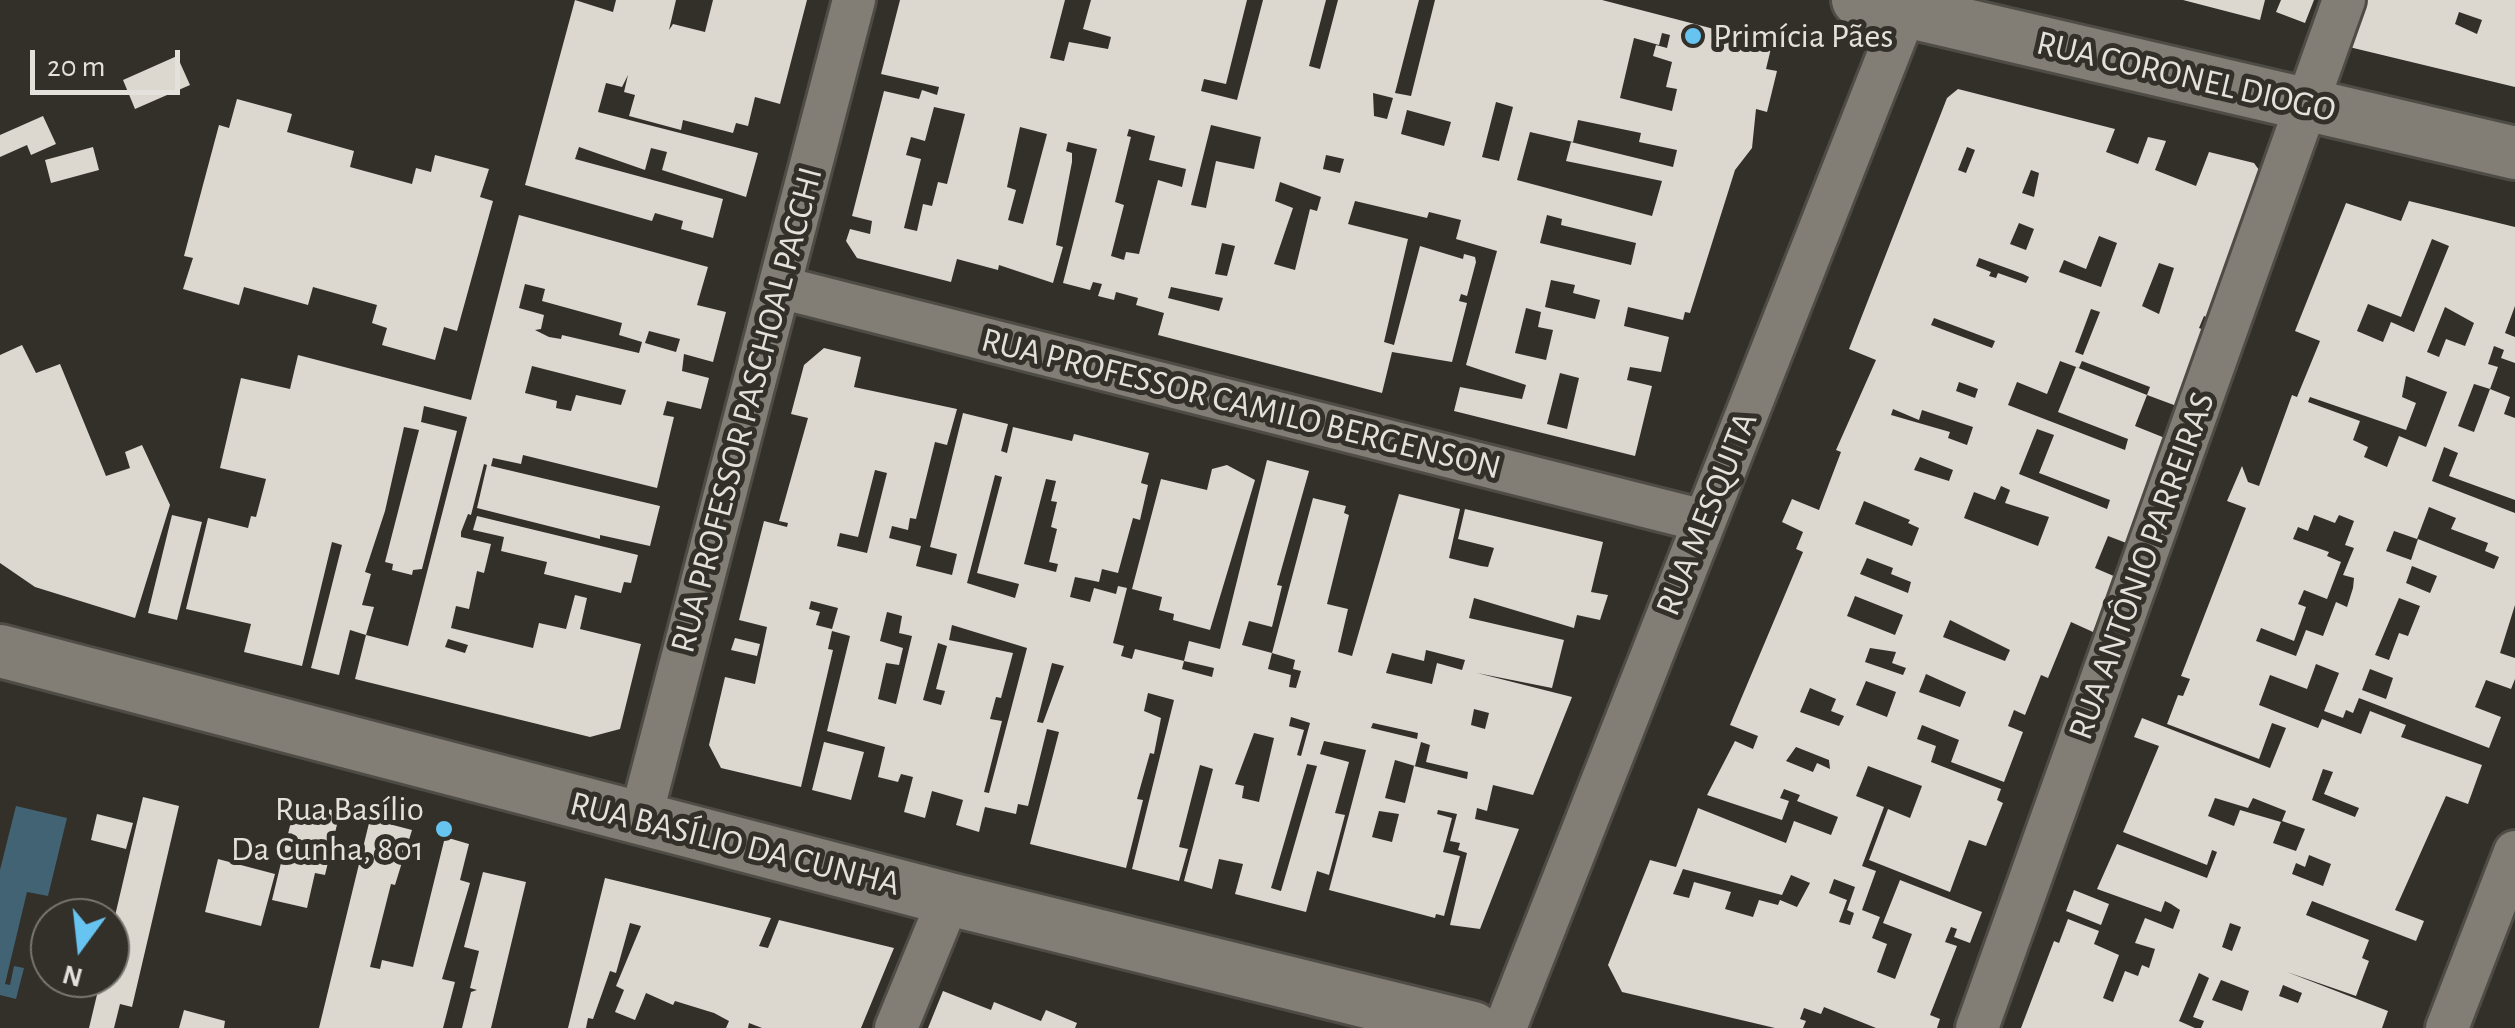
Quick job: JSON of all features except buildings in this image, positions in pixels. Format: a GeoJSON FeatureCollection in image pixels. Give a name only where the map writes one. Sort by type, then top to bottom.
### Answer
{"type":"FeatureCollection","features":[{"type":"Feature","properties":{"kind":"street","name":"RUA PROFESSOR PASCHOAL PACCHI"},"geometry":{"type":"LineString","coordinates":[[640,820],[854,0]]}},
{"type":"Feature","properties":{"kind":"street","name":"RUA ANTÔNIO PARREIRAS"},"geometry":{"type":"LineString","coordinates":[[1977,1028],[2344,0]]}},
{"type":"Feature","properties":{"kind":"street","name":"RUA CORONEL DIOGO"},"geometry":{"type":"LineString","coordinates":[[1891,4],[2515,153]]}},
{"type":"Feature","properties":{"kind":"street","name":"RUA MESQUITA"},"geometry":{"type":"LineString","coordinates":[[1506,1028],[1704,521],[1891,4]]}},
{"type":"Feature","properties":{"kind":"street","name":"RUA PROFESSOR CAMILO BERGENSON"},"geometry":{"type":"LineString","coordinates":[[778,287],[1704,521]]}},
{"type":"Feature","properties":{"kind":"street","name":"RUA BASÍLIO DA CUNHA"},"geometry":{"type":"LineString","coordinates":[[0,651],[949,900],[1472,1028]]}},
{"type":"Feature","properties":{"kind":"street"},"geometry":{"type":"LineString","coordinates":[[2447,1028],[2515,852]]}},
{"type":"Feature","properties":{"kind":"street"},"geometry":{"type":"LineString","coordinates":[[896,1028],[949,900]]}},
{"type":"Feature","properties":{"kind":"water"},"geometry":{"type":"Polygon","coordinates":[[[16,806],[67,818],[48,896],[27,892],[5,984],[10,985],[14,966],[24,968],[16,999],[0,995],[0,870],[16,806]]]}},
{"type":"Feature","properties":{"kind":"place","name":"Primícia Pães"},"geometry":{"type":"Point","coordinates":[1693,36]}},
{"type":"Feature","properties":{"kind":"place","name":"Rua Basílio Da Cunha, 801"},"geometry":{"type":"Point","coordinates":[444,829]}}]}
